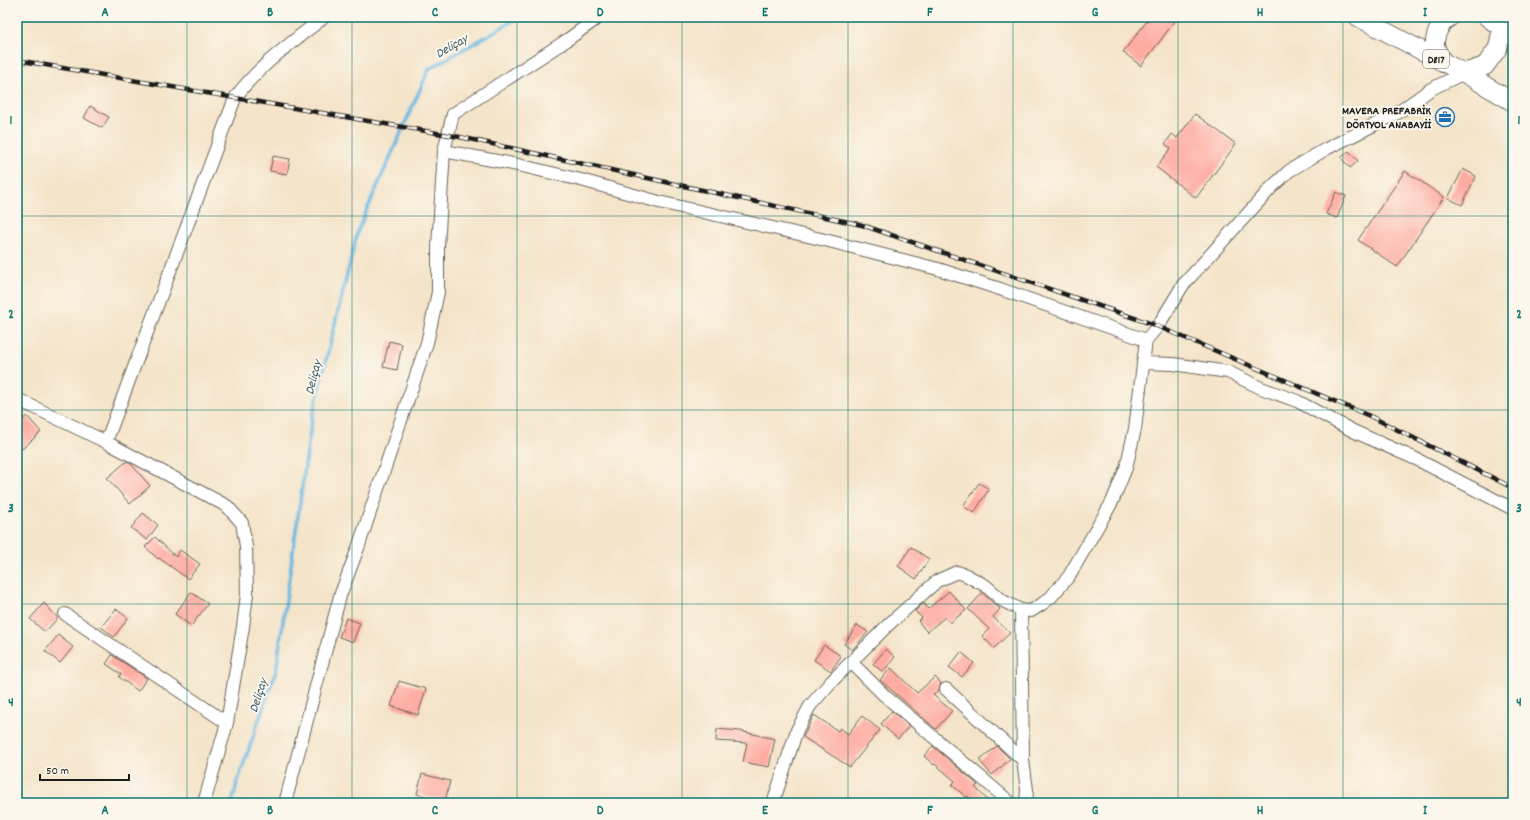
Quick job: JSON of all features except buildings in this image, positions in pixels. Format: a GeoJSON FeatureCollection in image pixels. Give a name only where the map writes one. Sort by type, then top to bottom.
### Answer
{"type":"FeatureCollection","features":[{"type":"Feature","properties":{"kind":"highway","name":"D817"},"geometry":{"type":"LineString","coordinates":[[1358,17],[1464,73],[1513,102]]}},
{"type":"Feature","properties":{"kind":"highway"},"geometry":{"type":"LineString","coordinates":[[1444,63],[1435,46],[1437,34],[1445,20],[1450,17]]}},
{"type":"Feature","properties":{"kind":"highway"},"geometry":{"type":"LineString","coordinates":[[1464,73],[1485,66],[1498,48],[1501,24]]}},
{"type":"Feature","properties":{"kind":"street"},"geometry":{"type":"LineString","coordinates":[[106,442],[235,98],[242,88],[266,64],[324,17]]}},
{"type":"Feature","properties":{"kind":"street"},"geometry":{"type":"LineString","coordinates":[[285,803],[340,596],[358,548],[427,343],[438,292],[438,247],[444,151],[453,114],[567,40],[598,17]]}},
{"type":"Feature","properties":{"kind":"street"},"geometry":{"type":"LineString","coordinates":[[773,803],[798,730],[810,706],[888,625],[937,581],[956,572],[966,575],[986,586],[1003,601],[1021,610],[1031,611],[1042,604],[1069,576],[1112,502],[1126,468],[1135,429],[1146,340],[1158,326],[1183,285],[1271,188],[1289,171],[1326,149],[1396,114],[1430,89],[1464,73]]}},
{"type":"Feature","properties":{"kind":"street"},"geometry":{"type":"LineString","coordinates":[[444,151],[518,165],[581,180],[659,202],[925,265],[1003,290],[1146,340]]}},
{"type":"Feature","properties":{"kind":"street"},"geometry":{"type":"LineString","coordinates":[[1143,363],[1173,364],[1228,372],[1261,388],[1297,401],[1353,431],[1416,458],[1513,509]]}},
{"type":"Feature","properties":{"kind":"street"},"geometry":{"type":"LineString","coordinates":[[17,399],[106,442],[227,506],[242,522],[246,546],[247,594],[243,627],[227,723],[204,803]]}},
{"type":"Feature","properties":{"kind":"street"},"geometry":{"type":"LineString","coordinates":[[1021,610],[1023,760],[1027,790],[1026,803]]}},
{"type":"Feature","properties":{"kind":"street"},"geometry":{"type":"LineString","coordinates":[[65,614],[227,723]]}},
{"type":"Feature","properties":{"kind":"street"},"geometry":{"type":"LineString","coordinates":[[851,662],[884,695],[1011,803]]}},
{"type":"Feature","properties":{"kind":"street"},"geometry":{"type":"LineString","coordinates":[[946,689],[1023,760]]}},
{"type":"Feature","properties":{"kind":"waterway","name":"Deliçay"},"geometry":{"type":"LineString","coordinates":[[232,803],[237,783],[276,671],[312,417],[358,230],[429,69],[520,17]]}},
{"type":"Feature","properties":{"kind":"railway"},"geometry":{"type":"LineString","coordinates":[[17,60],[460,137],[862,225],[1152,324],[1372,417],[1513,488]]}},
{"type":"Feature","properties":{"kind":"place","name":"MAVERA PREFABRİK DÖRTYOL ANABAYİİ"},"geometry":{"type":"Point","coordinates":[1445,117]}}]}
